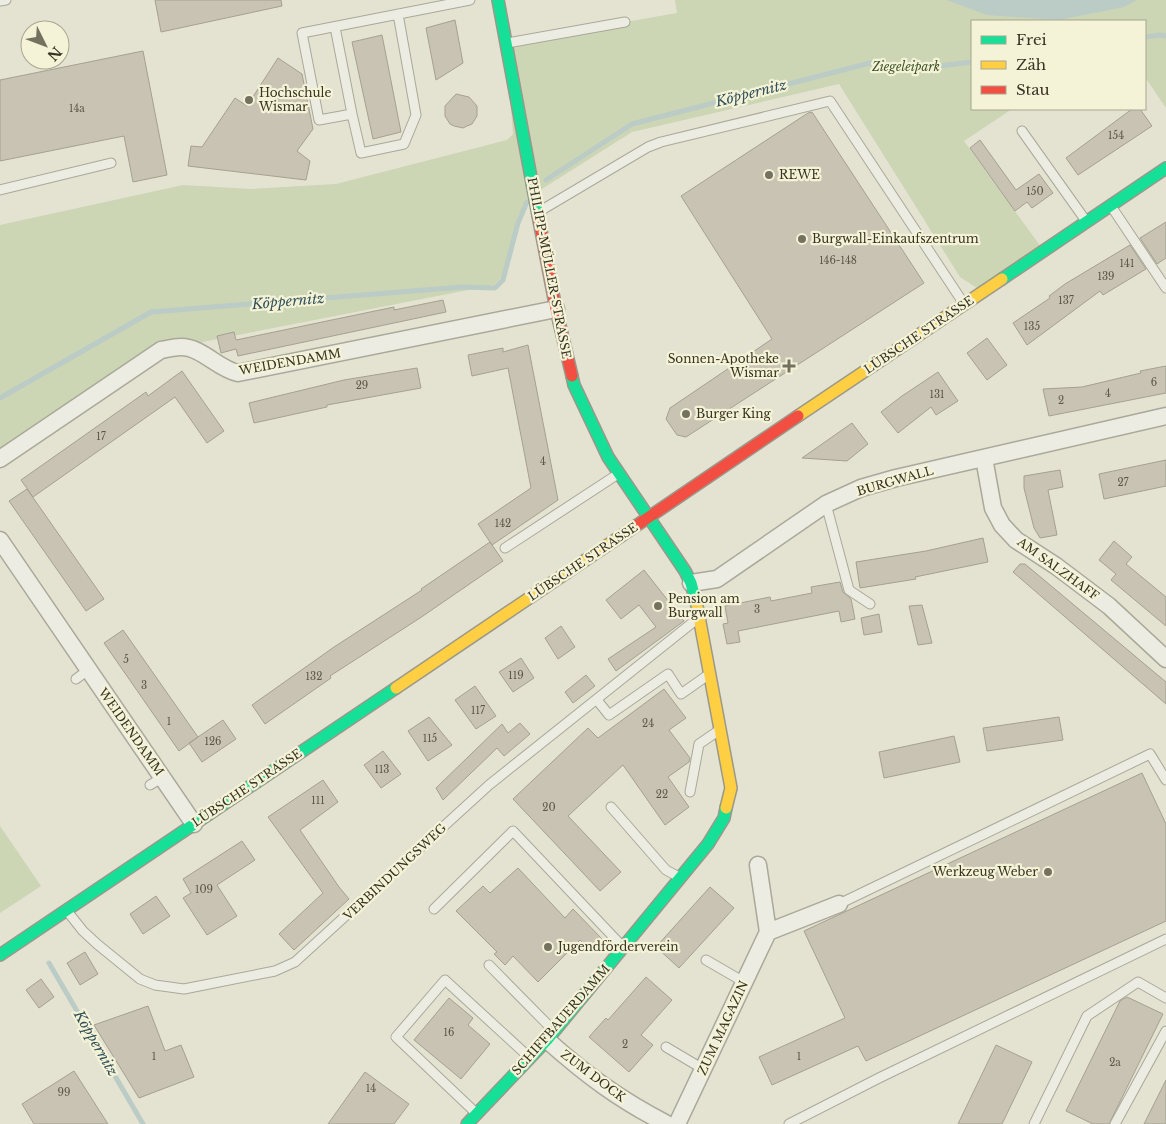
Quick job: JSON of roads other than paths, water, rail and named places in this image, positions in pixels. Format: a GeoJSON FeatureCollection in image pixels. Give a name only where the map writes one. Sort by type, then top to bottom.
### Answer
{"type":"FeatureCollection","features":[{"type":"Feature","properties":{"kind":"street","name":"PHILIPP-MÜLLER-STRASSE"},"geometry":{"type":"LineString","coordinates":[[498,0],[556,309],[574,385],[608,457],[649,517]]}},
{"type":"Feature","properties":{"kind":"street","name":"LÜBSCHE STRASSE"},"geometry":{"type":"LineString","coordinates":[[0,955],[1166,168]]}},
{"type":"Feature","properties":{"kind":"street","name":"WEIDENDAMM"},"geometry":{"type":"LineString","coordinates":[[0,459],[161,350],[182,347],[200,353],[228,371],[238,373],[556,309]]}},
{"type":"Feature","properties":{"kind":"street","name":"BURGWALL"},"geometry":{"type":"LineString","coordinates":[[691,583],[717,579],[826,504],[861,488],[896,478],[1166,416]]}},
{"type":"Feature","properties":{"kind":"street","name":"AM SALZHAFF"},"geometry":{"type":"LineString","coordinates":[[984,458],[993,508],[1002,525],[1016,540],[1056,566],[1109,606],[1166,659]]}},
{"type":"Feature","properties":{"kind":"street"},"geometry":{"type":"LineString","coordinates":[[649,517],[691,583]]}},
{"type":"Feature","properties":{"kind":"street","name":"WEIDENDAMM"},"geometry":{"type":"LineString","coordinates":[[0,540],[82,674],[156,781],[194,824]]}},
{"type":"Feature","properties":{"kind":"street","name":"SCHIFFBAUERDAMM"},"geometry":{"type":"LineString","coordinates":[[467,1124],[551,1035],[681,878],[708,844],[724,818],[731,788],[691,583]]}},
{"type":"Feature","properties":{"kind":"street"},"geometry":{"type":"LineString","coordinates":[[758,865],[768,932],[839,904]]}},
{"type":"Feature","properties":{"kind":"street","name":"ZUM MAGAZIN"},"geometry":{"type":"LineString","coordinates":[[677,1124],[768,932]]}},
{"type":"Feature","properties":{"kind":"street","name":"ZUM DOCK"},"geometry":{"type":"LineString","coordinates":[[551,1035],[593,1079],[634,1107],[668,1124]]}},
{"type":"Feature","properties":{"kind":"lane"},"geometry":{"type":"LineString","coordinates":[[0,1],[6,0]]}},
{"type":"Feature","properties":{"kind":"lane"},"geometry":{"type":"LineString","coordinates":[[352,114],[319,120],[302,33],[470,0]]}},
{"type":"Feature","properties":{"kind":"lane"},"geometry":{"type":"LineString","coordinates":[[335,27],[361,153],[404,144],[416,115],[398,14]]}},
{"type":"Feature","properties":{"kind":"lane"},"geometry":{"type":"LineString","coordinates":[[506,43],[625,22]]}},
{"type":"Feature","properties":{"kind":"lane"},"geometry":{"type":"LineString","coordinates":[[538,212],[661,142],[830,101],[964,305]]}},
{"type":"Feature","properties":{"kind":"lane"},"geometry":{"type":"LineString","coordinates":[[1022,131],[1087,222]]}},
{"type":"Feature","properties":{"kind":"lane"},"geometry":{"type":"LineString","coordinates":[[0,190],[111,163]]}},
{"type":"Feature","properties":{"kind":"lane"},"geometry":{"type":"LineString","coordinates":[[1111,206],[1166,288]]}},
{"type":"Feature","properties":{"kind":"lane"},"geometry":{"type":"LineString","coordinates":[[505,548],[618,473]]}},
{"type":"Feature","properties":{"kind":"lane"},"geometry":{"type":"LineString","coordinates":[[826,504],[849,590],[870,604]]}},
{"type":"Feature","properties":{"kind":"lane","name":"VERBINDUNGSWEG"},"geometry":{"type":"LineString","coordinates":[[66,911],[83,931],[140,980],[156,986],[184,989],[275,971],[295,962],[489,785],[699,618]]}},
{"type":"Feature","properties":{"kind":"lane"},"geometry":{"type":"LineString","coordinates":[[597,700],[609,715],[668,674],[681,694],[710,673]]}},
{"type":"Feature","properties":{"kind":"lane"},"geometry":{"type":"LineString","coordinates":[[690,792],[699,744],[720,729]]}},
{"type":"Feature","properties":{"kind":"lane"},"geometry":{"type":"LineString","coordinates":[[839,904],[1150,754],[1166,780]]}},
{"type":"Feature","properties":{"kind":"lane"},"geometry":{"type":"LineString","coordinates":[[612,806],[666,870],[681,878]]}},
{"type":"Feature","properties":{"kind":"lane"},"geometry":{"type":"LineString","coordinates":[[434,909],[513,831],[624,948]]}},
{"type":"Feature","properties":{"kind":"lane"},"geometry":{"type":"LineString","coordinates":[[789,1124],[879,1078],[1166,939]]}},
{"type":"Feature","properties":{"kind":"lane"},"geometry":{"type":"LineString","coordinates":[[706,960],[744,982]]}},
{"type":"Feature","properties":{"kind":"lane"},"geometry":{"type":"LineString","coordinates":[[489,966],[551,1035]]}},
{"type":"Feature","properties":{"kind":"lane"},"geometry":{"type":"LineString","coordinates":[[477,1113],[396,1037],[445,980],[530,1058]]}},
{"type":"Feature","properties":{"kind":"lane"},"geometry":{"type":"LineString","coordinates":[[1034,1124],[1087,1016],[1138,982],[1166,998]]}},
{"type":"Feature","properties":{"kind":"lane"},"geometry":{"type":"LineString","coordinates":[[1115,1124],[1166,1030]]}},
{"type":"Feature","properties":{"kind":"lane"},"geometry":{"type":"LineString","coordinates":[[666,1047],[703,1069]]}},
{"type":"Feature","properties":{"kind":"waterway","name":"Köppernitz"},"geometry":{"type":"LineString","coordinates":[[1146,37],[1166,36]]}},
{"type":"Feature","properties":{"kind":"waterway","name":"Köppernitz"},"geometry":{"type":"LineString","coordinates":[[546,180],[632,124],[874,62],[914,69],[971,62]]}},
{"type":"Feature","properties":{"kind":"waterway","name":"Köppernitz"},"geometry":{"type":"LineString","coordinates":[[0,398],[151,312],[462,287],[495,288],[503,280],[518,223],[527,202]]}},
{"type":"Feature","properties":{"kind":"waterway","name":"Köppernitz"},"geometry":{"type":"LineString","coordinates":[[49,963],[143,1124]]}},
{"type":"Feature","properties":{"kind":"place","name":"Hochschule Wismar"},"geometry":{"type":"Point","coordinates":[249,100]}},
{"type":"Feature","properties":{"kind":"place","name":"REWE"},"geometry":{"type":"Point","coordinates":[769,175]}},
{"type":"Feature","properties":{"kind":"place","name":"Burgwall-Einkaufszentrum"},"geometry":{"type":"Point","coordinates":[802,239]}},
{"type":"Feature","properties":{"kind":"place","name":"Sonnen-Apotheke Wismar"},"geometry":{"type":"Point","coordinates":[789,366]}},
{"type":"Feature","properties":{"kind":"place","name":"Burger King"},"geometry":{"type":"Point","coordinates":[686,414]}},
{"type":"Feature","properties":{"kind":"place","name":"Pension am Burgwall"},"geometry":{"type":"Point","coordinates":[658,606]}},
{"type":"Feature","properties":{"kind":"place","name":"Werkzeug Weber"},"geometry":{"type":"Point","coordinates":[1048,872]}},
{"type":"Feature","properties":{"kind":"place","name":"Jugendförderverein"},"geometry":{"type":"Point","coordinates":[548,947]}},
{"type":"Feature","properties":{"kind":"park label","name":"Ziegeleipark"},"geometry":{"type":"Point","coordinates":[906,67]}}]}
